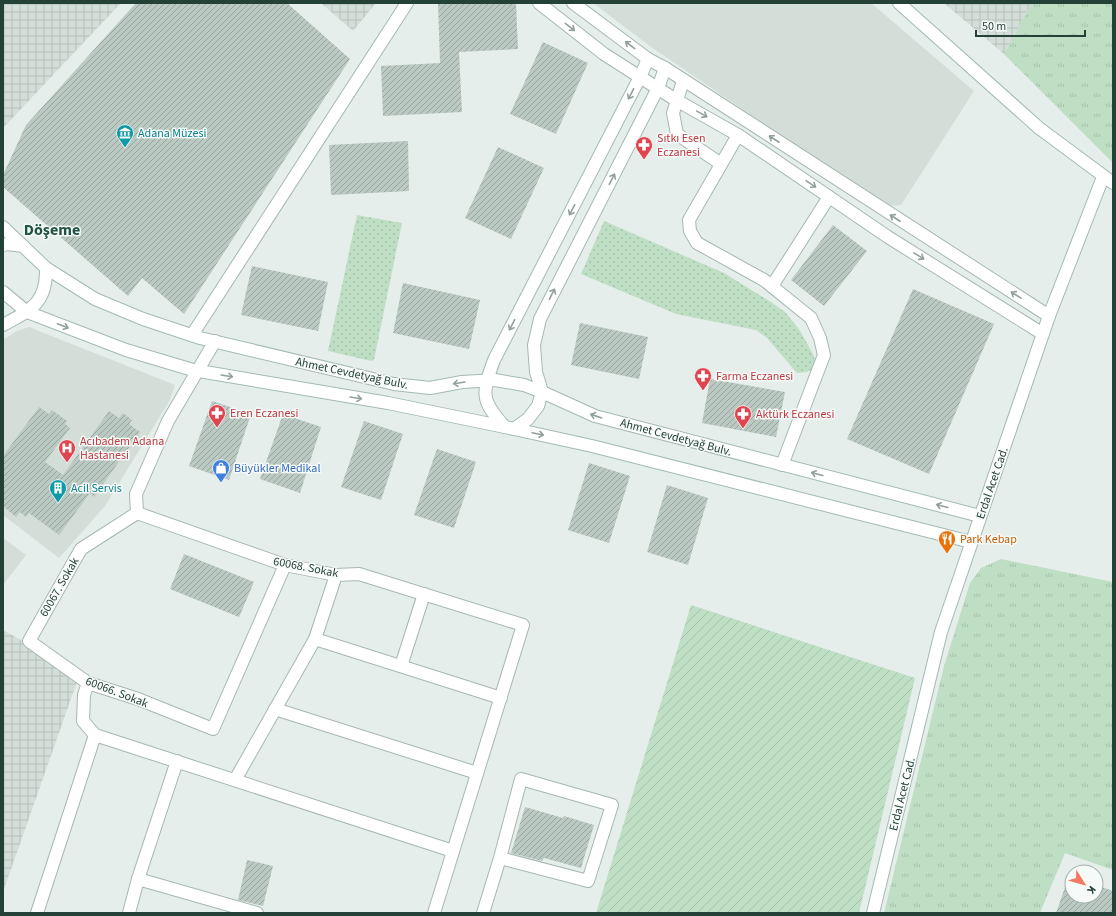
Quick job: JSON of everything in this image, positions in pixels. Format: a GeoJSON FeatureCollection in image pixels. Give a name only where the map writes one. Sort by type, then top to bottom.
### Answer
{"type":"FeatureCollection","features":[{"type":"Feature","properties":{"kind":"street"},"geometry":{"type":"LineString","coordinates":[[192,335],[407,3]]}},
{"type":"Feature","properties":{"kind":"street"},"geometry":{"type":"LineString","coordinates":[[540,3],[604,54],[676,100],[738,135],[888,237],[1043,334]]}},
{"type":"Feature","properties":{"kind":"street"},"geometry":{"type":"LineString","coordinates":[[573,3],[648,59],[665,68],[1049,316]]}},
{"type":"Feature","properties":{"kind":"street"},"geometry":{"type":"LineString","coordinates":[[899,3],[1039,128],[1108,180]]}},
{"type":"Feature","properties":{"kind":"street"},"geometry":{"type":"LineString","coordinates":[[648,59],[494,360],[486,381],[485,397],[492,413],[509,428],[528,419],[538,406],[542,392],[536,372],[534,345],[540,319],[658,88],[665,68]]}},
{"type":"Feature","properties":{"kind":"street"},"geometry":{"type":"LineString","coordinates":[[683,81],[673,113],[677,134],[721,164]]}},
{"type":"Feature","properties":{"kind":"street"},"geometry":{"type":"LineString","coordinates":[[738,135],[689,220],[690,231],[697,243],[764,280],[811,318],[820,338],[824,355],[782,465]]}},
{"type":"Feature","properties":{"kind":"street","name":"Erdal Acet Cad."},"geometry":{"type":"LineString","coordinates":[[873,913],[941,632],[1049,316],[1108,180]]}},
{"type":"Feature","properties":{"kind":"street"},"geometry":{"type":"LineString","coordinates":[[772,286],[829,197]]}},
{"type":"Feature","properties":{"kind":"street","name":"Ahmet Cevdetyağ Bulv."},"geometry":{"type":"LineString","coordinates":[[3,227],[46,268],[95,300],[143,319],[192,335],[394,384],[430,388],[462,382],[495,380],[524,385],[595,416],[980,516]]}},
{"type":"Feature","properties":{"kind":"street"},"geometry":{"type":"LineString","coordinates":[[3,245],[8,244],[23,246]]}},
{"type":"Feature","properties":{"kind":"street"},"geometry":{"type":"LineString","coordinates":[[3,325],[27,312],[38,301],[44,290],[46,268]]}},
{"type":"Feature","properties":{"kind":"street","name":"Ahmet Cevdetyağ Bulv."},"geometry":{"type":"LineString","coordinates":[[3,292],[27,312],[126,350],[197,371],[388,403],[600,448],[971,542]]}},
{"type":"Feature","properties":{"kind":"street"},"geometry":{"type":"LineString","coordinates":[[137,513],[136,494],[168,421],[215,341]]}},
{"type":"Feature","properties":{"kind":"street","name":"60068. Sokak"},"geometry":{"type":"LineString","coordinates":[[137,513],[285,565],[336,575],[359,574],[523,625],[501,698]]}},
{"type":"Feature","properties":{"kind":"street","name":"60067. Sokak"},"geometry":{"type":"LineString","coordinates":[[29,641],[81,549],[137,513]]}},
{"type":"Feature","properties":{"kind":"street","name":"60066. Sokak"},"geometry":{"type":"LineString","coordinates":[[29,641],[88,683],[138,699],[213,729],[285,565]]}},
{"type":"Feature","properties":{"kind":"street"},"geometry":{"type":"LineString","coordinates":[[235,780],[314,639],[336,575]]}},
{"type":"Feature","properties":{"kind":"street"},"geometry":{"type":"LineString","coordinates":[[401,666],[424,594]]}},
{"type":"Feature","properties":{"kind":"street"},"geometry":{"type":"LineString","coordinates":[[314,639],[501,698],[434,913]]}},
{"type":"Feature","properties":{"kind":"street"},"geometry":{"type":"LineString","coordinates":[[88,683],[84,695],[83,721],[95,735],[453,851]]}},
{"type":"Feature","properties":{"kind":"street"},"geometry":{"type":"LineString","coordinates":[[275,709],[477,773]]}},
{"type":"Feature","properties":{"kind":"street"},"geometry":{"type":"LineString","coordinates":[[37,913],[95,735]]}},
{"type":"Feature","properties":{"kind":"street"},"geometry":{"type":"LineString","coordinates":[[129,913],[138,879],[177,762]]}},
{"type":"Feature","properties":{"kind":"street"},"geometry":{"type":"LineString","coordinates":[[483,913],[500,858],[521,779],[612,804],[588,881],[500,858]]}},
{"type":"Feature","properties":{"kind":"street"},"geometry":{"type":"LineString","coordinates":[[138,879],[244,911],[258,913]]}},
{"type":"Feature","properties":{"kind":"shaded area"},"geometry":{"type":"Polygon","coordinates":[[[3,3],[121,3],[3,128],[3,3]]]}},
{"type":"Feature","properties":{"kind":"shaded area"},"geometry":{"type":"Polygon","coordinates":[[[321,3],[376,3],[353,31],[321,3]]]}},
{"type":"Feature","properties":{"kind":"shaded area"},"geometry":{"type":"Polygon","coordinates":[[[593,3],[871,3],[974,91],[901,205],[885,206],[651,47],[593,3]]]}},
{"type":"Feature","properties":{"kind":"shaded area"},"geometry":{"type":"Polygon","coordinates":[[[944,3],[1032,3],[1004,54],[944,3]]]}},
{"type":"Feature","properties":{"kind":"shaded area","name":"Acıbadem Adana Hastanesi"},"geometry":{"type":"Polygon","coordinates":[[[29,327],[175,385],[170,400],[105,506],[59,558],[3,515],[3,340],[15,332],[29,327]]]}},
{"type":"Feature","properties":{"kind":"shaded area"},"geometry":{"type":"Polygon","coordinates":[[[3,538],[26,555],[3,585],[3,538]]]}},
{"type":"Feature","properties":{"kind":"shaded area"},"geometry":{"type":"Polygon","coordinates":[[[3,630],[80,673],[3,892],[3,630]]]}},
{"type":"Feature","properties":{"kind":"green space"},"geometry":{"type":"Polygon","coordinates":[[[1032,3],[1113,3],[1113,163],[1004,54],[1032,3]]]}},
{"type":"Feature","properties":{"kind":"green space"},"geometry":{"type":"Polygon","coordinates":[[[357,215],[402,223],[374,360],[371,361],[328,351],[357,215]]]}},
{"type":"Feature","properties":{"kind":"green space"},"geometry":{"type":"Polygon","coordinates":[[[604,221],[724,273],[771,302],[785,312],[799,329],[814,356],[816,367],[807,372],[797,373],[767,338],[756,330],[676,314],[581,274],[604,221]]]}},
{"type":"Feature","properties":{"kind":"green space"},"geometry":{"type":"Polygon","coordinates":[[[1001,559],[1113,582],[1113,870],[1104,867],[1104,864],[1096,864],[1065,853],[1040,913],[884,913],[944,666],[970,583],[981,568],[1001,559]]]}},
{"type":"Feature","properties":{"kind":"green space"},"geometry":{"type":"Polygon","coordinates":[[[691,605],[915,678],[859,913],[596,913],[691,605]]]}},
{"type":"Feature","properties":{"kind":"building"},"geometry":{"type":"Polygon","coordinates":[[[136,3],[287,3],[350,59],[184,314],[142,278],[128,296],[3,187],[3,175],[26,125],[136,3]]]}},
{"type":"Feature","properties":{"kind":"building"},"geometry":{"type":"Polygon","coordinates":[[[438,3],[516,3],[518,49],[459,52],[462,112],[383,116],[381,66],[440,63],[438,3]]]}},
{"type":"Feature","properties":{"kind":"building"},"geometry":{"type":"Polygon","coordinates":[[[543,42],[588,63],[556,134],[510,114],[543,42]]]}},
{"type":"Feature","properties":{"kind":"building"},"geometry":{"type":"Polygon","coordinates":[[[408,141],[409,191],[331,195],[329,145],[408,141]]]}},
{"type":"Feature","properties":{"kind":"building"},"geometry":{"type":"Polygon","coordinates":[[[498,147],[544,168],[511,239],[465,218],[498,147]]]}},
{"type":"Feature","properties":{"kind":"building"},"geometry":{"type":"Polygon","coordinates":[[[833,225],[867,251],[824,306],[791,280],[833,225]]]}},
{"type":"Feature","properties":{"kind":"building"},"geometry":{"type":"Polygon","coordinates":[[[252,266],[328,282],[318,331],[241,315],[252,266]]]}},
{"type":"Feature","properties":{"kind":"building"},"geometry":{"type":"Polygon","coordinates":[[[403,283],[480,300],[469,349],[393,333],[403,283]]]}},
{"type":"Feature","properties":{"kind":"building"},"geometry":{"type":"Polygon","coordinates":[[[913,289],[994,324],[929,474],[847,439],[913,289]]]}},
{"type":"Feature","properties":{"kind":"building"},"geometry":{"type":"Polygon","coordinates":[[[580,323],[648,337],[639,379],[571,365],[580,323]]]}},
{"type":"Feature","properties":{"kind":"building"},"geometry":{"type":"Polygon","coordinates":[[[710,379],[785,392],[776,437],[702,423],[710,379]]]}},
{"type":"Feature","properties":{"kind":"building"},"geometry":{"type":"Polygon","coordinates":[[[212,401],[251,414],[229,480],[189,466],[212,401]]]}},
{"type":"Feature","properties":{"kind":"building"},"geometry":{"type":"Polygon","coordinates":[[[39,407],[49,414],[52,410],[67,421],[65,424],[70,428],[45,462],[63,475],[109,411],[119,418],[123,413],[132,420],[129,424],[140,432],[94,497],[90,493],[59,535],[29,513],[26,517],[20,512],[16,517],[3,506],[3,456],[39,407]]]}},
{"type":"Feature","properties":{"kind":"building"},"geometry":{"type":"Polygon","coordinates":[[[283,414],[321,427],[300,493],[260,479],[283,414]]]}},
{"type":"Feature","properties":{"kind":"building"},"geometry":{"type":"Polygon","coordinates":[[[364,421],[403,434],[381,500],[341,487],[364,421]]]}},
{"type":"Feature","properties":{"kind":"building"},"geometry":{"type":"Polygon","coordinates":[[[437,449],[476,462],[454,528],[414,515],[437,449]]]}},
{"type":"Feature","properties":{"kind":"building"},"geometry":{"type":"Polygon","coordinates":[[[589,463],[630,476],[609,543],[568,530],[589,463]]]}},
{"type":"Feature","properties":{"kind":"building"},"geometry":{"type":"Polygon","coordinates":[[[667,485],[708,498],[688,565],[647,552],[667,485]]]}},
{"type":"Feature","properties":{"kind":"building"},"geometry":{"type":"Polygon","coordinates":[[[184,554],[254,582],[239,617],[170,589],[184,554]]]}},
{"type":"Feature","properties":{"kind":"building"},"geometry":{"type":"Polygon","coordinates":[[[525,807],[594,825],[581,868],[544,858],[542,861],[511,853],[525,807]]]}},
{"type":"Feature","properties":{"kind":"building"},"geometry":{"type":"Polygon","coordinates":[[[247,860],[273,866],[263,906],[238,900],[247,860]]]}},
{"type":"Feature","properties":{"kind":"building"},"geometry":{"type":"Polygon","coordinates":[[[1104,888],[1113,891],[1113,913],[1056,913],[1064,890],[1064,904],[1104,904],[1104,888]]]}},
{"type":"Feature","properties":{"kind":"place","name":"Adana Müzesi"},"geometry":{"type":"Point","coordinates":[125,148]}},
{"type":"Feature","properties":{"kind":"place","name":"Sıtkı Esen Eczanesi"},"geometry":{"type":"Point","coordinates":[644,160]}},
{"type":"Feature","properties":{"kind":"place","name":"Farma Eczanesi"},"geometry":{"type":"Point","coordinates":[703,391]}},
{"type":"Feature","properties":{"kind":"place","name":"Eren Eczanesi"},"geometry":{"type":"Point","coordinates":[217,428]}},
{"type":"Feature","properties":{"kind":"place","name":"Aktürk Eczanesi"},"geometry":{"type":"Point","coordinates":[743,429]}},
{"type":"Feature","properties":{"kind":"place","name":"Acıbadem Adana Hastanesi"},"geometry":{"type":"Point","coordinates":[67,463]}},
{"type":"Feature","properties":{"kind":"place","name":"Büyükler Medikal"},"geometry":{"type":"Point","coordinates":[221,483]}},
{"type":"Feature","properties":{"kind":"place","name":"Acil Servis"},"geometry":{"type":"Point","coordinates":[58,503]}},
{"type":"Feature","properties":{"kind":"place","name":"Park Kebap"},"geometry":{"type":"Point","coordinates":[947,554]}},
{"type":"Feature","properties":{"kind":"district","name":"Döşeme"},"geometry":{"type":"Point","coordinates":[52,229]}}]}
